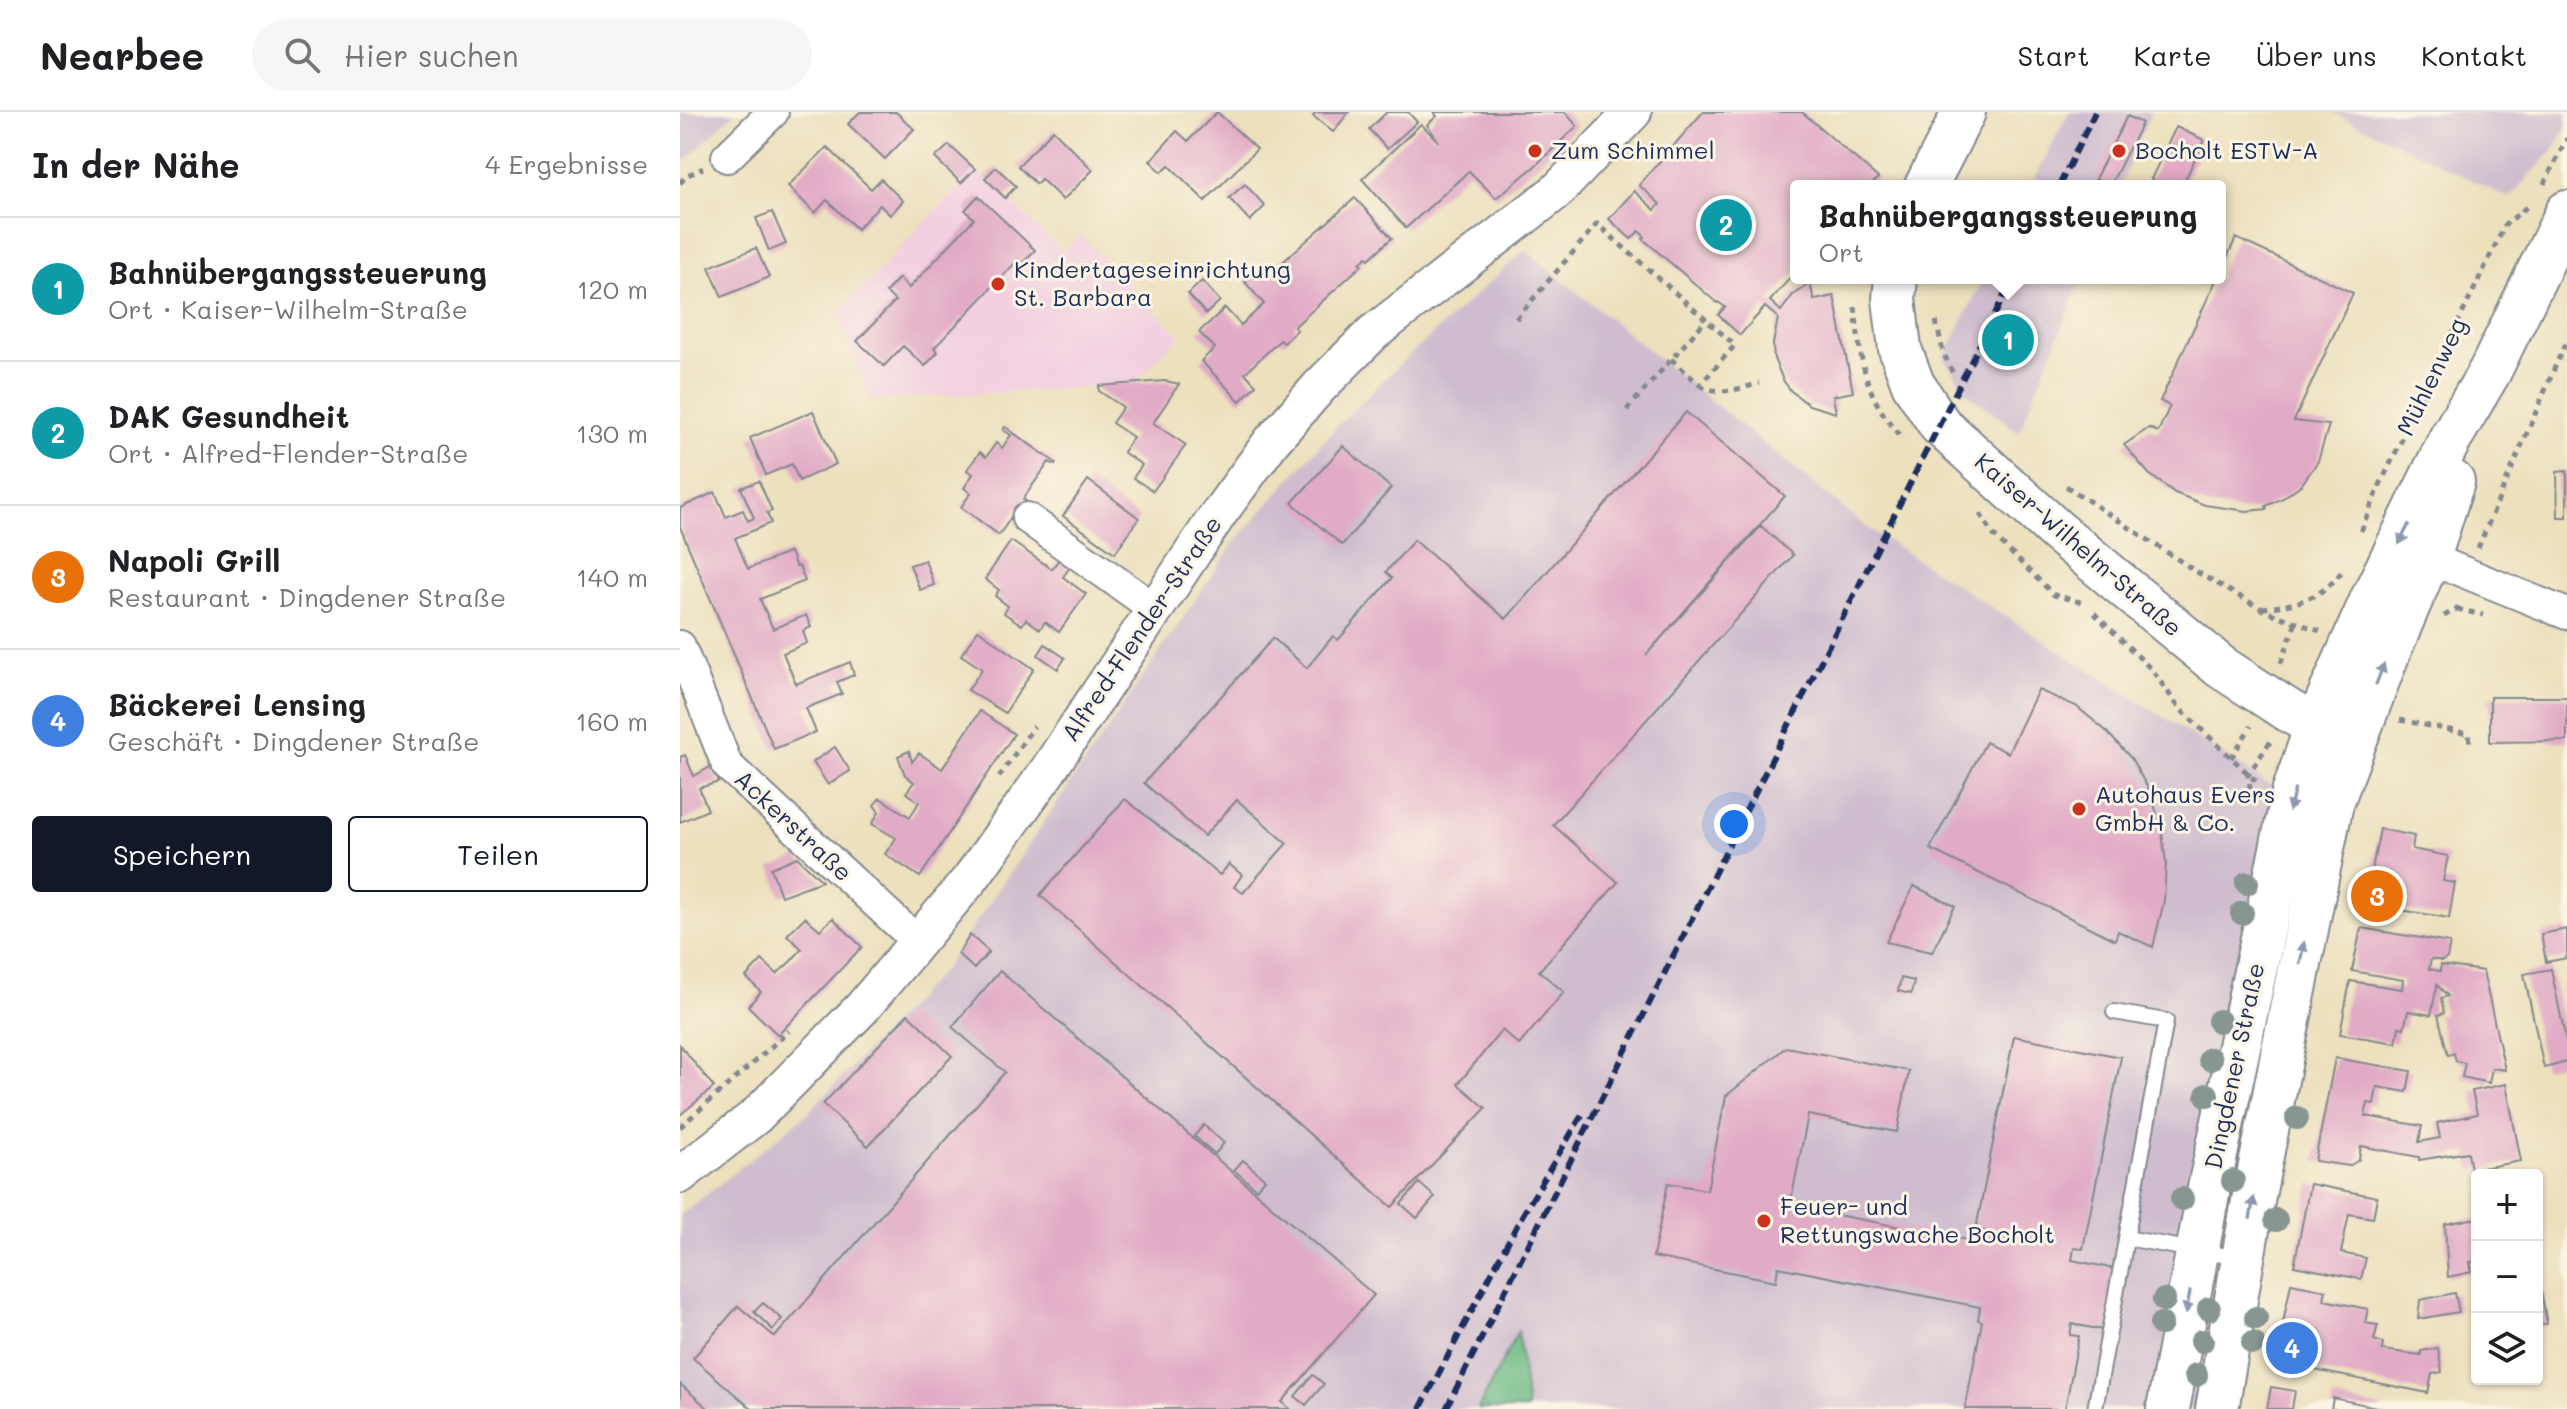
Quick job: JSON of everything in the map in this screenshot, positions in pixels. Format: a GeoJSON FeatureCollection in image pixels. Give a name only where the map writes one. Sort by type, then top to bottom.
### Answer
{"type":"FeatureCollection","features":[{"type":"Feature","properties":{"kind":"main road"},"geometry":{"type":"LineString","coordinates":[[1929,180],[1964,112]]}},
{"type":"Feature","properties":{"kind":"main road","name":"Mühlenweg"},"geometry":{"type":"LineString","coordinates":[[2352,747],[2429,558],[2549,199]]}},
{"type":"Feature","properties":{"kind":"main road","name":"Kaiser-Wilhelm-Straße"},"geometry":{"type":"LineString","coordinates":[[1895,284],[1894,299],[1900,349],[1913,384],[1940,425],[2057,531],[2221,667],[2352,747]]}},
{"type":"Feature","properties":{"kind":"main road","name":"Mühlenweg"},"geometry":{"type":"LineString","coordinates":[[2316,726],[2380,582],[2450,439],[2490,371]]}},
{"type":"Feature","properties":{"kind":"main road","name":"Dingdener Straße"},"geometry":{"type":"LineString","coordinates":[[2168,1409],[2293,793],[2316,726]]}},
{"type":"Feature","properties":{"kind":"main road","name":"Dingdener Straße"},"geometry":{"type":"LineString","coordinates":[[2217,1409],[2253,1201],[2332,803],[2352,747]]}},
{"type":"Feature","properties":{"kind":"street"},"geometry":{"type":"LineString","coordinates":[[727,157],[773,112]]}},
{"type":"Feature","properties":{"kind":"street","name":"Alfred-Flender-Straße"},"geometry":{"type":"LineString","coordinates":[[680,1175],[756,1116],[862,1008],[971,878],[1217,516],[1271,442],[1320,386],[1373,333],[1557,191],[1633,112]]}},
{"type":"Feature","properties":{"kind":"street"},"geometry":{"type":"LineString","coordinates":[[1027,518],[1155,609]]}},
{"type":"Feature","properties":{"kind":"street"},"geometry":{"type":"LineString","coordinates":[[2429,558],[2567,614]]}},
{"type":"Feature","properties":{"kind":"street","name":"Ackerstraße"},"geometry":{"type":"LineString","coordinates":[[680,646],[727,765],[918,942]]}},
{"type":"Feature","properties":{"kind":"lane"},"geometry":{"type":"LineString","coordinates":[[2095,1409],[2166,1021],[2114,1012]]}},
{"type":"Feature","properties":{"kind":"lane"},"geometry":{"type":"LineString","coordinates":[[2126,1238],[2243,1258]]}},
{"type":"Feature","properties":{"kind":"path","name":"Mühlenweg"},"geometry":{"type":"LineString","coordinates":[[2360,534],[2380,485],[2505,225],[2549,199],[2567,138]]}},
{"type":"Feature","properties":{"kind":"path"},"geometry":{"type":"LineString","coordinates":[[1516,319],[1597,224],[1735,345],[1700,385]]}},
{"type":"Feature","properties":{"kind":"path"},"geometry":{"type":"LineString","coordinates":[[1935,316],[1943,352],[1959,386]]}},
{"type":"Feature","properties":{"kind":"path"},"geometry":{"type":"LineString","coordinates":[[1625,412],[1706,320]]}},
{"type":"Feature","properties":{"kind":"path"},"geometry":{"type":"LineString","coordinates":[[2481,539],[2567,339]]}},
{"type":"Feature","properties":{"kind":"path"},"geometry":{"type":"LineString","coordinates":[[1671,359],[1708,390],[1727,391],[1759,383]]}},
{"type":"Feature","properties":{"kind":"path"},"geometry":{"type":"LineString","coordinates":[[2055,479],[2197,572],[2260,608],[2321,632],[2326,619]]}},
{"type":"Feature","properties":{"kind":"path"},"geometry":{"type":"LineString","coordinates":[[2260,608],[2292,606],[2315,597],[2333,583],[2350,559],[2341,582]]}},
{"type":"Feature","properties":{"kind":"path"},"geometry":{"type":"LineString","coordinates":[[2389,718],[2469,734],[2470,743]]}},
{"type":"Feature","properties":{"kind":"shaded area"},"geometry":{"type":"Polygon","coordinates":[[[680,112],[735,112],[680,166],[680,112]]]}},
{"type":"Feature","properties":{"kind":"shaded area"},"geometry":{"type":"Polygon","coordinates":[[[2069,112],[2151,112],[2123,180],[2034,180],[2069,112]]]}},
{"type":"Feature","properties":{"kind":"shaded area"},"geometry":{"type":"Polygon","coordinates":[[[2332,112],[2567,112],[2567,124],[2556,147],[2509,198],[2332,112]]]}},
{"type":"Feature","properties":{"kind":"shaded area","name":"Kindertageseinrichtung St. Barbara"},"geometry":{"type":"Polygon","coordinates":[[[975,169],[1063,252],[1081,235],[1180,336],[1133,384],[872,400],[837,315],[975,169]]]}},
{"type":"Feature","properties":{"kind":"shaded area"},"geometry":{"type":"Polygon","coordinates":[[[1525,250],[1869,529],[2320,817],[2209,1409],[680,1409],[680,1216],[808,1113],[945,968],[1234,543],[1336,427],[1525,250]]]}},
{"type":"Feature","properties":{"kind":"shaded area"},"geometry":{"type":"Polygon","coordinates":[[[1981,284],[2080,284],[2019,432],[1966,392],[1944,357],[1981,284]]]}},
{"type":"Feature","properties":{"kind":"green space"},"geometry":{"type":"Polygon","coordinates":[[[1518,1331],[1527,1409],[1478,1409],[1518,1331]]]}},
{"type":"Feature","properties":{"kind":"building"},"geometry":{"type":"Polygon","coordinates":[[[860,112],[896,112],[914,129],[885,159],[848,124],[860,112]]]}},
{"type":"Feature","properties":{"kind":"building"},"geometry":{"type":"Polygon","coordinates":[[[1217,112],[1257,149],[1205,201],[1169,165],[1162,172],[1150,161],[1177,131],[1188,141],[1217,112]]]}},
{"type":"Feature","properties":{"kind":"building"},"geometry":{"type":"Polygon","coordinates":[[[1316,112],[1349,112],[1333,132],[1313,116],[1316,112]]]}},
{"type":"Feature","properties":{"kind":"building"},"geometry":{"type":"Polygon","coordinates":[[[1387,112],[1408,112],[1417,122],[1387,149],[1369,129],[1387,112]]]}},
{"type":"Feature","properties":{"kind":"building"},"geometry":{"type":"Polygon","coordinates":[[[1434,112],[1565,112],[1577,126],[1496,198],[1469,171],[1406,228],[1362,179],[1421,124],[1439,142],[1427,125],[1437,116],[1434,112]]]}},
{"type":"Feature","properties":{"kind":"building"},"geometry":{"type":"Polygon","coordinates":[[[1703,112],[1802,112],[1878,178],[1790,180],[1790,278],[1770,301],[1781,311],[1793,295],[1809,284],[1814,300],[1834,296],[1853,392],[1833,396],[1836,413],[1809,405],[1783,380],[1774,359],[1773,344],[1778,318],[1765,307],[1740,335],[1718,315],[1725,307],[1643,239],[1645,237],[1639,231],[1631,239],[1609,219],[1634,191],[1655,210],[1660,204],[1639,185],[1703,112]]]}},
{"type":"Feature","properties":{"kind":"building","name":"Bocholt ESTW-A"},"geometry":{"type":"Polygon","coordinates":[[[2127,116],[2142,123],[2113,180],[2095,179],[2127,116]]]}},
{"type":"Feature","properties":{"kind":"building"},"geometry":{"type":"Polygon","coordinates":[[[2176,127],[2204,140],[2185,180],[2151,179],[2176,127]]]}},
{"type":"Feature","properties":{"kind":"building"},"geometry":{"type":"Polygon","coordinates":[[[1053,130],[1093,170],[1063,200],[1041,179],[1036,184],[1018,166],[1053,130]]]}},
{"type":"Feature","properties":{"kind":"building"},"geometry":{"type":"Polygon","coordinates":[[[949,145],[975,169],[961,183],[935,158],[949,145]]]}},
{"type":"Feature","properties":{"kind":"building"},"geometry":{"type":"Polygon","coordinates":[[[827,147],[871,189],[881,179],[903,201],[890,215],[880,205],[857,229],[827,200],[815,213],[788,186],[827,147]]]}},
{"type":"Feature","properties":{"kind":"building"},"geometry":{"type":"Polygon","coordinates":[[[996,167],[1016,186],[1005,198],[985,178],[996,167]]]}},
{"type":"Feature","properties":{"kind":"building"},"geometry":{"type":"Polygon","coordinates":[[[1245,184],[1265,206],[1250,221],[1229,198],[1245,184]]]}},
{"type":"Feature","properties":{"kind":"building"},"geometry":{"type":"Polygon","coordinates":[[[978,196],[1035,250],[1023,263],[1018,260],[934,348],[938,352],[925,366],[903,346],[884,366],[857,341],[895,301],[886,292],[899,278],[909,288],[974,219],[965,210],[978,196]]]}},
{"type":"Feature","properties":{"kind":"building"},"geometry":{"type":"Polygon","coordinates":[[[1355,198],[1392,238],[1360,263],[1362,265],[1294,327],[1297,330],[1284,343],[1280,340],[1245,373],[1256,385],[1240,401],[1201,361],[1215,348],[1199,332],[1225,308],[1241,325],[1264,304],[1245,282],[1262,266],[1269,274],[1355,198]]]}},
{"type":"Feature","properties":{"kind":"building"},"geometry":{"type":"Polygon","coordinates":[[[772,212],[786,244],[769,251],[756,218],[772,212]]]}},
{"type":"Feature","properties":{"kind":"building"},"geometry":{"type":"Polygon","coordinates":[[[2236,238],[2353,293],[2294,421],[2329,425],[2318,461],[2302,484],[2266,506],[2267,509],[2246,511],[2205,505],[2175,493],[2149,474],[2124,445],[2149,428],[2158,432],[2170,406],[2160,401],[2214,284],[2226,284],[2226,259],[2236,238]]]}},
{"type":"Feature","properties":{"kind":"building"},"geometry":{"type":"Polygon","coordinates":[[[756,248],[769,277],[722,297],[709,267],[756,248]]]}},
{"type":"Feature","properties":{"kind":"building"},"geometry":{"type":"Polygon","coordinates":[[[1202,281],[1220,301],[1206,314],[1188,294],[1202,281]]]}},
{"type":"Feature","properties":{"kind":"building"},"geometry":{"type":"Polygon","coordinates":[[[1165,381],[1179,384],[1153,423],[1186,445],[1153,491],[1133,478],[1142,465],[1123,452],[1133,437],[1112,423],[1123,407],[1099,391],[1099,386],[1165,381]]]}},
{"type":"Feature","properties":{"kind":"building"},"geometry":{"type":"Polygon","coordinates":[[[813,411],[836,464],[799,481],[792,464],[766,475],[750,438],[813,411]]]}},
{"type":"Feature","properties":{"kind":"building"},"geometry":{"type":"Polygon","coordinates":[[[1686,412],[1785,496],[1646,655],[1761,526],[1793,555],[1553,825],[1618,882],[1539,971],[1564,992],[1519,1045],[1502,1030],[1458,1084],[1486,1108],[1392,1207],[1040,895],[1125,799],[1220,875],[1229,864],[1242,875],[1234,887],[1243,893],[1287,843],[1237,800],[1204,836],[1144,783],[1273,638],[1307,668],[1333,636],[1338,640],[1392,578],[1386,572],[1414,540],[1506,619],[1686,412]]]}},
{"type":"Feature","properties":{"kind":"building"},"geometry":{"type":"Polygon","coordinates":[[[1005,427],[1056,463],[1049,462],[1023,499],[1033,506],[1016,510],[999,535],[961,507],[971,493],[964,488],[973,474],[967,470],[980,452],[986,457],[996,443],[1002,448],[1011,435],[1003,430],[1005,427]]]}},
{"type":"Feature","properties":{"kind":"building"},"geometry":{"type":"Polygon","coordinates":[[[1343,446],[1391,488],[1342,545],[1292,503],[1343,446]]]}},
{"type":"Feature","properties":{"kind":"building"},"geometry":{"type":"Polygon","coordinates":[[[2567,471],[2567,517],[2558,517],[2557,472],[2567,471]]]}},
{"type":"Feature","properties":{"kind":"building"},"geometry":{"type":"Polygon","coordinates":[[[1088,480],[1139,518],[1115,553],[1063,516],[1088,480]]]}},
{"type":"Feature","properties":{"kind":"building"},"geometry":{"type":"Polygon","coordinates":[[[759,481],[772,511],[767,513],[771,523],[735,538],[748,569],[790,552],[796,567],[799,566],[805,581],[760,599],[773,629],[806,615],[811,627],[803,631],[807,643],[783,653],[796,684],[850,662],[854,675],[837,682],[842,694],[806,708],[816,732],[774,749],[680,527],[680,508],[715,492],[726,517],[743,510],[748,521],[754,518],[741,488],[759,481]]]}},
{"type":"Feature","properties":{"kind":"building"},"geometry":{"type":"Polygon","coordinates":[[[1011,541],[1052,569],[1059,559],[1070,567],[1063,577],[1086,594],[1059,632],[1045,622],[1040,629],[1026,619],[1022,625],[1004,613],[1008,606],[995,596],[999,590],[985,579],[1011,541]]]}},
{"type":"Feature","properties":{"kind":"building"},"geometry":{"type":"Polygon","coordinates":[[[925,560],[934,585],[920,590],[910,565],[925,560]]]}},
{"type":"Feature","properties":{"kind":"building"},"geometry":{"type":"Polygon","coordinates":[[[978,630],[1034,669],[1005,713],[968,690],[982,669],[961,655],[978,630]]]}},
{"type":"Feature","properties":{"kind":"building"},"geometry":{"type":"Polygon","coordinates":[[[1045,644],[1065,658],[1058,669],[1038,655],[1045,644]]]}},
{"type":"Feature","properties":{"kind":"building","name":"Autohaus Evers GmbH & Co."},"geometry":{"type":"Polygon","coordinates":[[[2038,690],[2076,706],[2105,730],[2131,758],[2150,792],[2161,826],[2166,863],[2164,901],[2153,947],[2118,931],[2115,940],[1930,849],[1986,742],[2008,753],[2038,690]]]}},
{"type":"Feature","properties":{"kind":"building"},"geometry":{"type":"Polygon","coordinates":[[[2490,697],[2567,697],[2567,741],[2490,742],[2490,697]]]}},
{"type":"Feature","properties":{"kind":"building"},"geometry":{"type":"Polygon","coordinates":[[[980,711],[1014,734],[920,877],[885,854],[896,838],[872,824],[879,812],[874,805],[880,798],[910,817],[919,802],[906,793],[914,782],[905,775],[898,756],[909,751],[912,762],[919,753],[942,769],[980,711]]]}},
{"type":"Feature","properties":{"kind":"building"},"geometry":{"type":"Polygon","coordinates":[[[835,747],[850,771],[828,785],[813,762],[835,747]]]}},
{"type":"Feature","properties":{"kind":"building"},"geometry":{"type":"Polygon","coordinates":[[[685,755],[694,776],[712,766],[719,782],[699,788],[708,810],[680,822],[680,757],[685,755]]]}},
{"type":"Feature","properties":{"kind":"building"},"geometry":{"type":"Polygon","coordinates":[[[2380,829],[2414,836],[2412,849],[2448,856],[2443,881],[2455,883],[2449,918],[2365,904],[2380,829]]]}},
{"type":"Feature","properties":{"kind":"building"},"geometry":{"type":"Polygon","coordinates":[[[797,857],[822,881],[781,896],[771,868],[797,857]]]}},
{"type":"Feature","properties":{"kind":"building"},"geometry":{"type":"Polygon","coordinates":[[[1914,886],[1955,906],[1932,952],[1886,942],[1914,886]]]}},
{"type":"Feature","properties":{"kind":"building"},"geometry":{"type":"Polygon","coordinates":[[[805,917],[820,930],[833,918],[862,947],[778,1035],[748,1006],[761,992],[746,977],[762,960],[777,974],[790,962],[802,949],[787,935],[805,917]]]}},
{"type":"Feature","properties":{"kind":"building"},"geometry":{"type":"Polygon","coordinates":[[[2361,928],[2450,943],[2447,958],[2442,961],[2431,959],[2429,969],[2440,971],[2441,965],[2483,971],[2505,1070],[2492,1068],[2489,1083],[2462,1077],[2465,1063],[2456,1061],[2454,1053],[2448,1055],[2438,1015],[2444,1013],[2441,998],[2448,996],[2437,985],[2431,1015],[2408,1011],[2404,1028],[2399,1027],[2396,1043],[2340,1034],[2350,981],[2402,989],[2403,980],[2352,971],[2361,928]]]}},
{"type":"Feature","properties":{"kind":"building"},"geometry":{"type":"Polygon","coordinates":[[[2567,929],[2567,958],[2546,962],[2541,934],[2567,929]]]}},
{"type":"Feature","properties":{"kind":"building"},"geometry":{"type":"Polygon","coordinates":[[[970,935],[989,952],[974,969],[958,954],[970,935]]]}},
{"type":"Feature","properties":{"kind":"building"},"geometry":{"type":"Polygon","coordinates":[[[2551,969],[2567,1046],[2567,1062],[2544,1068],[2524,974],[2551,969]]]}},
{"type":"Feature","properties":{"kind":"building"},"geometry":{"type":"Polygon","coordinates":[[[1000,971],[1374,1295],[1282,1402],[1290,1409],[752,1409],[693,1358],[738,1306],[775,1337],[1005,1072],[952,1027],[1000,971]]]}},
{"type":"Feature","properties":{"kind":"building"},"geometry":{"type":"Polygon","coordinates":[[[1901,978],[1914,981],[1911,994],[1898,991],[1901,978]]]}},
{"type":"Feature","properties":{"kind":"building"},"geometry":{"type":"Polygon","coordinates":[[[908,1014],[952,1056],[868,1146],[823,1104],[908,1014]]]}},
{"type":"Feature","properties":{"kind":"building","name":"Feuer- und Rettungswache Bocholt"},"geometry":{"type":"Polygon","coordinates":[[[2014,1036],[2121,1057],[2083,1249],[2074,1248],[2072,1260],[2115,1269],[2103,1330],[2072,1324],[2070,1335],[2079,1336],[2065,1409],[1965,1409],[1982,1321],[1978,1320],[1980,1307],[1778,1267],[1776,1281],[1653,1257],[1668,1183],[1707,1190],[1726,1096],[1786,1047],[1909,1071],[1897,1132],[1808,1115],[1790,1206],[1984,1243],[1986,1231],[1976,1229],[2014,1036]]]}},
{"type":"Feature","properties":{"kind":"building"},"geometry":{"type":"Polygon","coordinates":[[[680,1045],[714,1087],[680,1115],[680,1045]]]}},
{"type":"Feature","properties":{"kind":"building"},"geometry":{"type":"Polygon","coordinates":[[[2335,1058],[2411,1071],[2407,1092],[2377,1087],[2374,1104],[2368,1103],[2365,1116],[2422,1126],[2419,1142],[2440,1138],[2437,1123],[2477,1114],[2472,1091],[2506,1084],[2521,1161],[2471,1170],[2468,1152],[2419,1160],[2419,1157],[2361,1146],[2359,1160],[2349,1166],[2315,1161],[2335,1058]]]}},
{"type":"Feature","properties":{"kind":"building"},"geometry":{"type":"Polygon","coordinates":[[[1204,1125],[1224,1143],[1215,1154],[1194,1136],[1204,1125]]]}},
{"type":"Feature","properties":{"kind":"building"},"geometry":{"type":"Polygon","coordinates":[[[1243,1160],[1265,1179],[1256,1189],[1234,1170],[1243,1160]]]}},
{"type":"Feature","properties":{"kind":"building"},"geometry":{"type":"Polygon","coordinates":[[[1419,1183],[1435,1197],[1417,1218],[1401,1204],[1419,1183]]]}},
{"type":"Feature","properties":{"kind":"building"},"geometry":{"type":"Polygon","coordinates":[[[2310,1184],[2377,1197],[2373,1218],[2349,1214],[2341,1253],[2366,1258],[2361,1279],[2294,1266],[2310,1184]]]}},
{"type":"Feature","properties":{"kind":"building"},"geometry":{"type":"Polygon","coordinates":[[[2471,1219],[2471,1272],[2448,1277],[2445,1224],[2471,1219]]]}},
{"type":"Feature","properties":{"kind":"building"},"geometry":{"type":"Polygon","coordinates":[[[2291,1283],[2326,1290],[2324,1300],[2368,1309],[2365,1323],[2378,1325],[2374,1340],[2383,1343],[2382,1350],[2421,1355],[2421,1351],[2438,1348],[2442,1372],[2432,1374],[2428,1393],[2275,1362],[2291,1283]]]}},
{"type":"Feature","properties":{"kind":"building"},"geometry":{"type":"Polygon","coordinates":[[[2455,1293],[2459,1312],[2418,1319],[2420,1300],[2455,1293]]]}},
{"type":"Feature","properties":{"kind":"building"},"geometry":{"type":"Polygon","coordinates":[[[2543,1301],[2547,1324],[2543,1325],[2543,1301]]]}},
{"type":"Feature","properties":{"kind":"building"},"geometry":{"type":"Polygon","coordinates":[[[763,1303],[782,1319],[773,1330],[754,1312],[763,1303]]]}},
{"type":"Feature","properties":{"kind":"building"},"geometry":{"type":"Polygon","coordinates":[[[1313,1375],[1324,1384],[1306,1405],[1295,1396],[1313,1375]]]}},
{"type":"Feature","properties":{"kind":"building"},"geometry":{"type":"Polygon","coordinates":[[[680,1384],[709,1409],[680,1409],[680,1384]]]}},
{"type":"Feature","properties":{"kind":"building"},"geometry":{"type":"Polygon","coordinates":[[[2271,1387],[2295,1391],[2292,1409],[2267,1409],[2271,1387]]]}},
{"type":"Feature","properties":{"kind":"building"},"geometry":{"type":"Polygon","coordinates":[[[2333,1398],[2381,1408],[2381,1409],[2331,1409],[2333,1398]]]}},
{"type":"Feature","properties":{"kind":"railway"},"geometry":{"type":"LineString","coordinates":[[2062,180],[2095,112]]}},
{"type":"Feature","properties":{"kind":"railway"},"geometry":{"type":"LineString","coordinates":[[1446,1409],[2010,284]]}},
{"type":"Feature","properties":{"kind":"railway"},"geometry":{"type":"LineString","coordinates":[[1420,1409],[1519,1221],[1582,1115]]}},
{"type":"Feature","properties":{"kind":"place","name":"Zum Schimmel"},"geometry":{"type":"Point","coordinates":[1535,151]}},
{"type":"Feature","properties":{"kind":"place","name":"Bocholt ESTW-A"},"geometry":{"type":"Point","coordinates":[2119,151]}},
{"type":"Feature","properties":{"kind":"place","name":"DAK Gesundheit"},"geometry":{"type":"Point","coordinates":[1726,225]}},
{"type":"Feature","properties":{"kind":"place","name":"Kindertageseinrichtung St. Barbara"},"geometry":{"type":"Point","coordinates":[998,284]}},
{"type":"Feature","properties":{"kind":"place","name":"Bahnübergangssteuerung"},"geometry":{"type":"Point","coordinates":[2008,340]}},
{"type":"Feature","properties":{"kind":"place","name":"Autohaus Evers GmbH & Co."},"geometry":{"type":"Point","coordinates":[2079,809]}},
{"type":"Feature","properties":{"kind":"place","name":"Napoli Grill"},"geometry":{"type":"Point","coordinates":[2377,896]}},
{"type":"Feature","properties":{"kind":"place","name":"Feuer- und Rettungswache Bocholt"},"geometry":{"type":"Point","coordinates":[1764,1221]}},
{"type":"Feature","properties":{"kind":"place","name":"Bäckerei Lensing"},"geometry":{"type":"Point","coordinates":[2292,1348]}}]}
